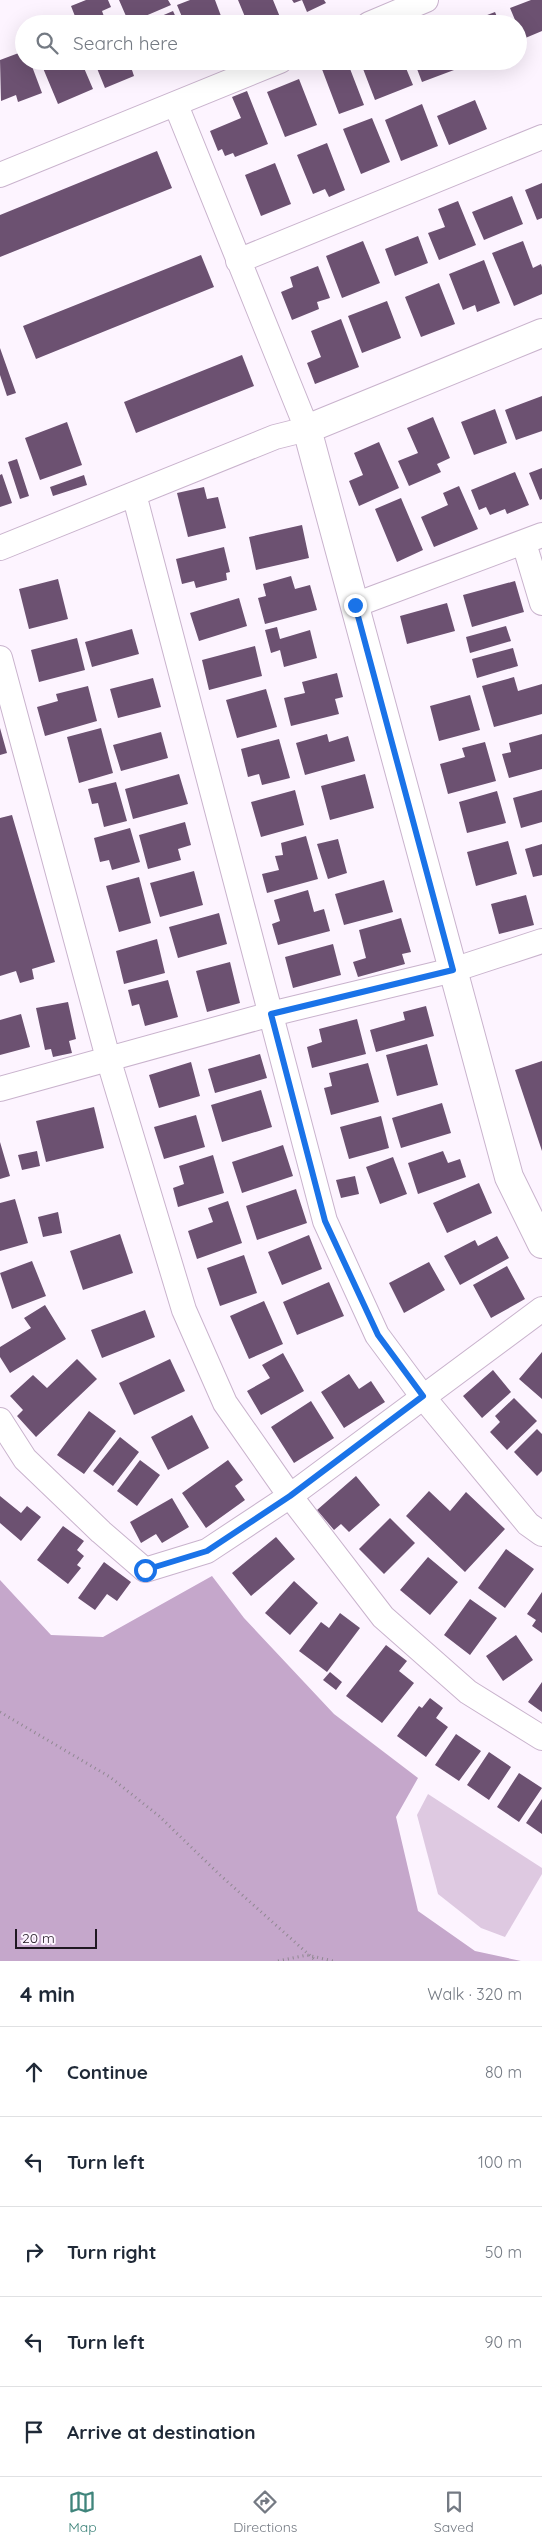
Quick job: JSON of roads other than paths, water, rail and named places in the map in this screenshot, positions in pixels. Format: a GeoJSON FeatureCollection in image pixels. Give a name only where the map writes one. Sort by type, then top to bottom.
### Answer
{"type":"FeatureCollection","features":[{"type":"Feature","properties":{"kind":"street"},"geometry":{"type":"LineString","coordinates":[[390,15],[426,0]]}},
{"type":"Feature","properties":{"kind":"street"},"geometry":{"type":"LineString","coordinates":[[0,175],[259,70]]}},
{"type":"Feature","properties":{"kind":"street"},"geometry":{"type":"LineString","coordinates":[[176,105],[306,429],[509,1177],[542,1244]]}},
{"type":"Feature","properties":{"kind":"street"},"geometry":{"type":"LineString","coordinates":[[238,261],[542,137]]}},
{"type":"Feature","properties":{"kind":"street"},"geometry":{"type":"LineString","coordinates":[[0,548],[275,437],[306,429],[542,333]]}},
{"type":"Feature","properties":{"kind":"street"},"geometry":{"type":"LineString","coordinates":[[134,494],[325,1221],[378,1335],[423,1396],[528,1524],[542,1534]]}},
{"type":"Feature","properties":{"kind":"street"},"geometry":{"type":"LineString","coordinates":[[355,605],[533,539],[542,603]]}},
{"type":"Feature","properties":{"kind":"street"},"geometry":{"type":"LineString","coordinates":[[0,658],[108,1058],[184,1310],[225,1403],[290,1496],[383,1617],[468,1692],[542,1738]]}},
{"type":"Feature","properties":{"kind":"street"},"geometry":{"type":"LineString","coordinates":[[0,1089],[271,1014],[453,970],[542,941]]}},
{"type":"Feature","properties":{"kind":"street"},"geometry":{"type":"LineString","coordinates":[[0,1420],[25,1459],[101,1532],[145,1570],[207,1551],[290,1496],[542,1309]]}}]}
